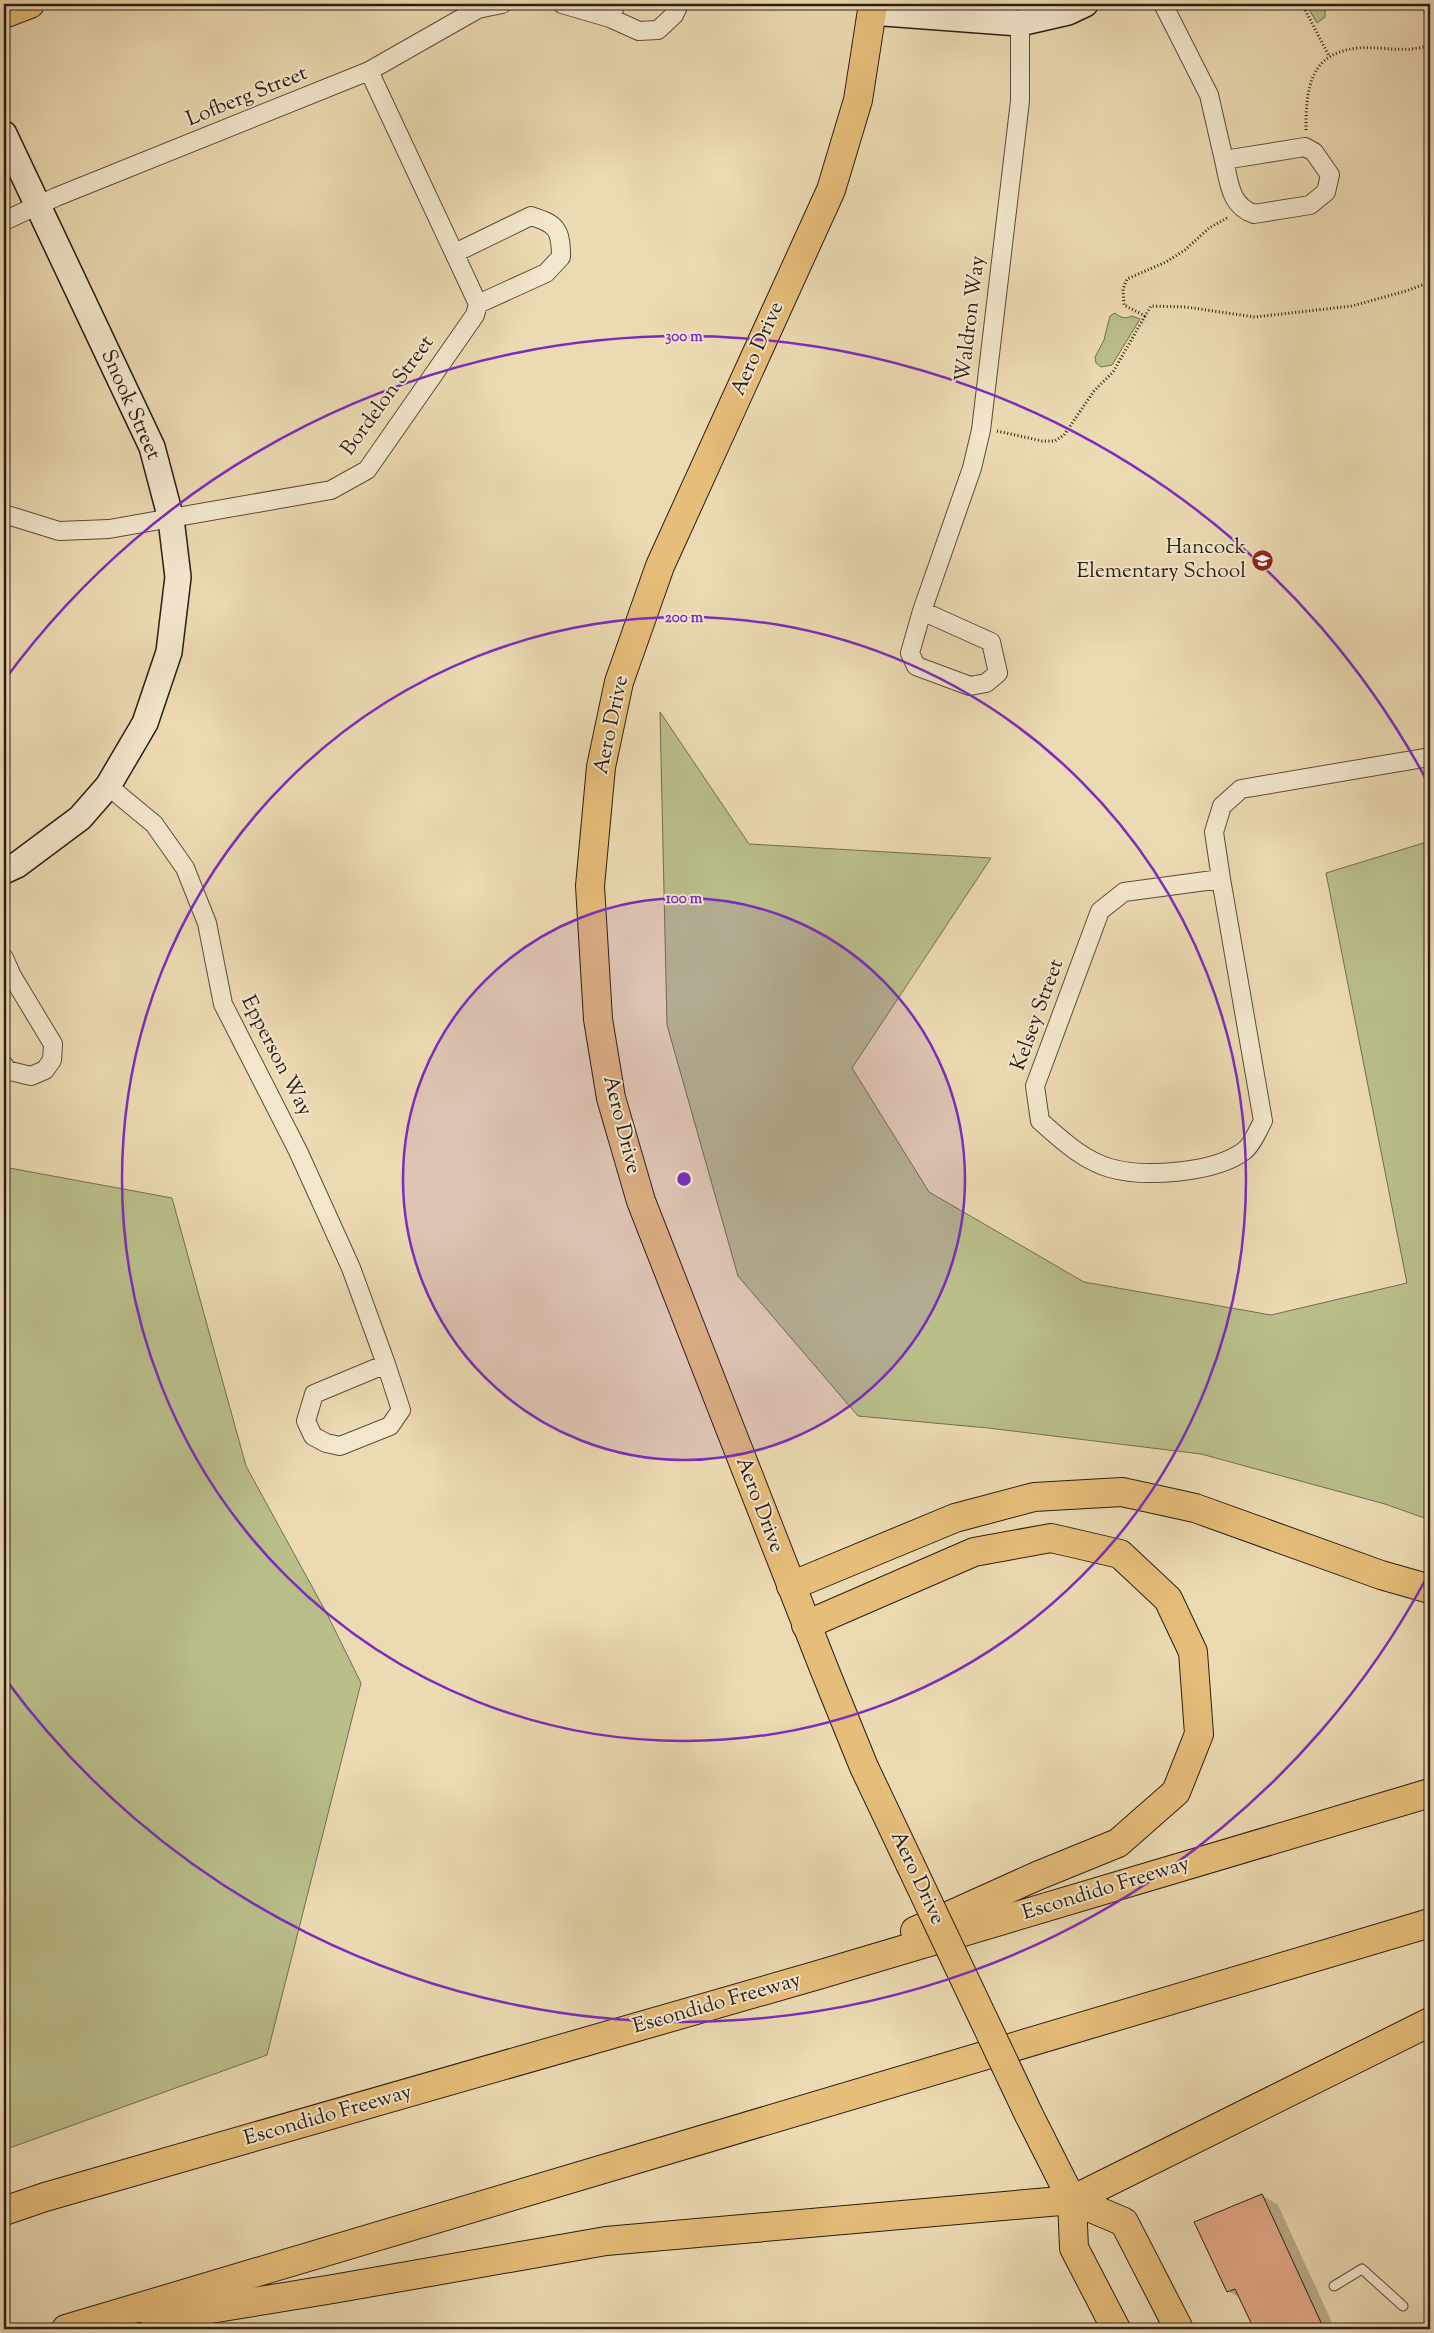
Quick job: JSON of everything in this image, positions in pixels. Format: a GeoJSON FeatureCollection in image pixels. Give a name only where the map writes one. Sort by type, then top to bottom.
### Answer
{"type":"FeatureCollection","features":[{"type":"Feature","properties":{"kind":"main road"},"geometry":{"type":"LineString","coordinates":[[4,14],[30,4]]}},
{"type":"Feature","properties":{"kind":"main road","name":"Aero Drive"},"geometry":{"type":"LineString","coordinates":[[871,7],[858,100],[831,190],[660,566],[619,682],[601,766],[590,886],[598,1019],[611,1098],[644,1210],[806,1625],[864,1767],[1029,2115],[1072,2200],[1074,2248],[1116,2329]]}},
{"type":"Feature","properties":{"kind":"main road"},"geometry":{"type":"LineString","coordinates":[[791,1586],[955,1518],[1034,1497],[1122,1492],[1195,1508],[1381,1575],[1430,1589]]}},
{"type":"Feature","properties":{"kind":"main road"},"geometry":{"type":"LineString","coordinates":[[806,1625],[974,1552],[1052,1538],[1120,1554],[1168,1599],[1193,1652],[1199,1734],[1176,1792],[1118,1843],[1028,1880],[818,1974]]}},
{"type":"Feature","properties":{"kind":"main road","name":"Escondido Freeway"},"geometry":{"type":"LineString","coordinates":[[4,2211],[45,2197],[818,1974],[1430,1793]]}},
{"type":"Feature","properties":{"kind":"main road"},"geometry":{"type":"LineString","coordinates":[[66,2329],[1430,1923]]}},
{"type":"Feature","properties":{"kind":"main road"},"geometry":{"type":"LineString","coordinates":[[82,2329],[333,2289],[606,2242],[1072,2200],[1430,2022]]}},
{"type":"Feature","properties":{"kind":"main road"},"geometry":{"type":"LineString","coordinates":[[1072,2200],[1124,2222],[1179,2329]]}},
{"type":"Feature","properties":{"kind":"street","name":"Lofberg Street"},"geometry":{"type":"LineString","coordinates":[[4,221],[36,206],[369,72],[478,9],[502,4]]}},
{"type":"Feature","properties":{"kind":"street"},"geometry":{"type":"LineString","coordinates":[[562,4],[613,11],[639,31],[658,30],[674,15],[679,4]]}},
{"type":"Feature","properties":{"kind":"street"},"geometry":{"type":"LineString","coordinates":[[871,7],[1020,24],[1068,12],[1085,4]]}},
{"type":"Feature","properties":{"kind":"street"},"geometry":{"type":"LineString","coordinates":[[1163,4],[1209,95],[1231,195],[1242,207],[1254,214],[1310,205],[1326,192],[1330,175],[1314,152],[1305,147],[1224,160]]}},
{"type":"Feature","properties":{"kind":"street","name":"Waldron Way"},"geometry":{"type":"LineString","coordinates":[[922,611],[991,642],[998,673],[986,683],[970,686],[916,666],[910,653],[922,611],[972,468],[981,426],[1020,101],[1020,24]]}},
{"type":"Feature","properties":{"kind":"street"},"geometry":{"type":"LineString","coordinates":[[369,72],[478,304],[546,273],[561,257],[561,237],[550,222],[531,216],[455,253]]}},
{"type":"Feature","properties":{"kind":"street","name":"Snook Street"},"geometry":{"type":"LineString","coordinates":[[4,134],[36,206],[152,448],[172,519],[178,577],[169,652],[145,723],[108,786],[80,818],[17,865],[4,871]]}},
{"type":"Feature","properties":{"kind":"street","name":"Bordelon Street"},"geometry":{"type":"LineString","coordinates":[[4,514],[58,531],[109,529],[331,490],[367,470],[475,315],[478,304]]}},
{"type":"Feature","properties":{"kind":"street","name":"Kelsey Street"},"geometry":{"type":"LineString","coordinates":[[1221,879],[1124,892],[1100,911],[1035,1086],[1040,1121],[1074,1150],[1110,1168],[1157,1174],[1210,1166],[1245,1150],[1263,1121],[1214,832],[1222,806],[1241,789],[1430,757]]}},
{"type":"Feature","properties":{"kind":"street","name":"Epperson Way"},"geometry":{"type":"LineString","coordinates":[[108,786],[154,824],[185,868],[207,923],[223,1004],[302,1160],[351,1268],[386,1364],[402,1410],[390,1426],[340,1446],[326,1443],[314,1436],[306,1421],[314,1394],[386,1364]]}},
{"type":"Feature","properties":{"kind":"street"},"geometry":{"type":"LineString","coordinates":[[4,958],[8,978],[53,1044],[52,1060],[46,1070],[31,1076],[6,1070],[4,1065]]}},
{"type":"Feature","properties":{"kind":"lane"},"geometry":{"type":"LineString","coordinates":[[1334,2286],[1362,2269],[1403,2306]]}},
{"type":"Feature","properties":{"kind":"path"},"geometry":{"type":"LineString","coordinates":[[1302,4],[1329,56]]}},
{"type":"Feature","properties":{"kind":"path"},"geometry":{"type":"LineString","coordinates":[[1305,147],[1306,113],[1311,82],[1321,62],[1329,56],[1358,48],[1398,51],[1418,49],[1430,45]]}},
{"type":"Feature","properties":{"kind":"path"},"geometry":{"type":"LineString","coordinates":[[1145,316],[1124,304],[1123,289],[1127,280],[1173,258],[1185,250],[1209,228],[1242,207]]}},
{"type":"Feature","properties":{"kind":"path"},"geometry":{"type":"LineString","coordinates":[[981,426],[1042,441],[1055,441],[1064,435],[1094,391],[1113,372],[1151,306],[1186,307],[1255,317],[1352,306],[1406,291],[1430,282]]}},
{"type":"Feature","properties":{"kind":"green space"},"geometry":{"type":"Polygon","coordinates":[[[1306,4],[1325,4],[1325,17],[1317,23],[1306,4]]]}},
{"type":"Feature","properties":{"kind":"green space"},"geometry":{"type":"Polygon","coordinates":[[[1115,313],[1127,318],[1132,316],[1140,319],[1112,365],[1101,367],[1096,363],[1095,357],[1104,340],[1110,316],[1115,313]]]}},
{"type":"Feature","properties":{"kind":"green space"},"geometry":{"type":"Polygon","coordinates":[[[660,712],[749,844],[991,858],[852,1068],[929,1192],[1084,1282],[1271,1315],[1407,1283],[1326,873],[1430,841],[1430,1520],[1385,1504],[1201,1454],[988,1428],[858,1416],[738,1276],[667,1025],[660,712]]]}},
{"type":"Feature","properties":{"kind":"green space"},"geometry":{"type":"Polygon","coordinates":[[[4,1167],[172,1198],[246,1466],[327,1614],[361,1683],[267,2055],[4,2150],[4,1167]]]}},
{"type":"Feature","properties":{"kind":"building"},"geometry":{"type":"Polygon","coordinates":[[[1262,2194],[1324,2329],[1254,2329],[1235,2289],[1227,2292],[1194,2222],[1262,2194]]]}},
{"type":"Feature","properties":{"kind":"place","name":"Hancock Elementary School"},"geometry":{"type":"Point","coordinates":[1262,560]}}]}
